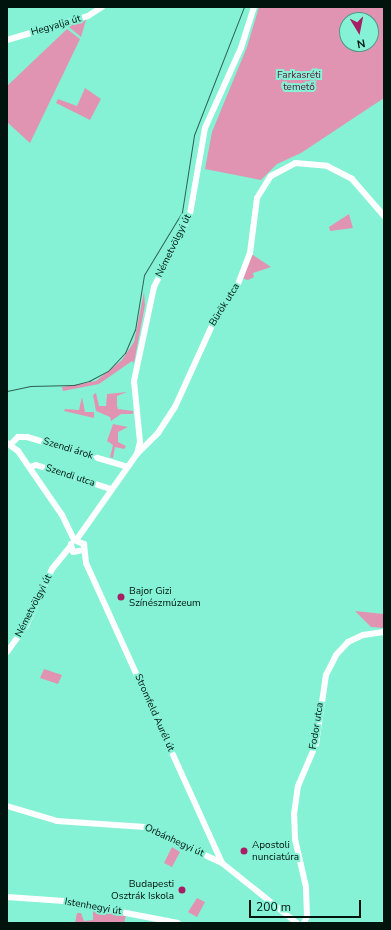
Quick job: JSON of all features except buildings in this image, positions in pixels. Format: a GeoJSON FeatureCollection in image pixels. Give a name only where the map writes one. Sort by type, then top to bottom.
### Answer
{"type":"FeatureCollection","features":[{"type":"Feature","properties":{"kind":"street","name":"Hegyalja út"},"geometry":{"type":"LineString","coordinates":[[7,40],[88,16],[102,7]]}},
{"type":"Feature","properties":{"kind":"street","name":"Németvölgyi út"},"geometry":{"type":"LineString","coordinates":[[78,540],[110,489],[138,454],[140,442],[134,381],[154,287],[190,214],[205,128],[241,48],[254,7]]}},
{"type":"Feature","properties":{"kind":"street","name":"Bürök utca"},"geometry":{"type":"LineString","coordinates":[[138,454],[152,440],[175,407],[214,321],[241,278],[250,253],[256,203],[261,188],[280,169],[302,162],[327,166],[349,176],[384,216]]}},
{"type":"Feature","properties":{"kind":"street","name":"Szendi árok"},"geometry":{"type":"LineString","coordinates":[[9,444],[23,436],[128,467]]}},
{"type":"Feature","properties":{"kind":"street"},"geometry":{"type":"LineString","coordinates":[[140,442],[152,440]]}},
{"type":"Feature","properties":{"kind":"street"},"geometry":{"type":"LineString","coordinates":[[9,444],[30,467],[78,540],[76,550]]}},
{"type":"Feature","properties":{"kind":"street","name":"Szendi utca"},"geometry":{"type":"LineString","coordinates":[[30,467],[36,465],[110,489]]}},
{"type":"Feature","properties":{"kind":"street","name":"Stromfeld Aurél út"},"geometry":{"type":"LineString","coordinates":[[78,540],[76,550],[86,563],[222,863]]}},
{"type":"Feature","properties":{"kind":"street","name":"Németvölgyi út"},"geometry":{"type":"LineString","coordinates":[[7,652],[20,636],[60,558],[76,550]]}},
{"type":"Feature","properties":{"kind":"street","name":"Fodor utca"},"geometry":{"type":"LineString","coordinates":[[304,923],[307,916],[305,880],[296,848],[294,814],[298,786],[316,744],[326,676],[336,655],[348,642],[363,635],[384,632]]}},
{"type":"Feature","properties":{"kind":"street","name":"Orbánhegyi út"},"geometry":{"type":"LineString","coordinates":[[7,806],[57,821],[140,825],[222,863],[297,923]]}},
{"type":"Feature","properties":{"kind":"street","name":"Istenhegyi út"},"geometry":{"type":"LineString","coordinates":[[7,896],[64,901],[178,923]]}},
{"type":"Feature","properties":{"kind":"green space","name":"Farkasréti temető"},"geometry":{"type":"Polygon","coordinates":[[[259,7],[384,7],[384,98],[301,153],[277,164],[261,180],[205,169],[212,132],[247,47],[259,7]]]}},
{"type":"Feature","properties":{"kind":"green space"},"geometry":{"type":"Polygon","coordinates":[[[86,20],[81,37],[69,27],[70,25],[86,20]]]}},
{"type":"Feature","properties":{"kind":"green space"},"geometry":{"type":"Polygon","coordinates":[[[67,29],[80,39],[30,143],[7,122],[7,86],[67,29]]]}},
{"type":"Feature","properties":{"kind":"green space"},"geometry":{"type":"Polygon","coordinates":[[[85,88],[101,99],[90,120],[56,103],[58,99],[77,106],[85,88]]]}},
{"type":"Feature","properties":{"kind":"green space"},"geometry":{"type":"Polygon","coordinates":[[[349,214],[353,228],[330,231],[329,227],[349,214]]]}},
{"type":"Feature","properties":{"kind":"green space"},"geometry":{"type":"Polygon","coordinates":[[[250,253],[271,267],[253,273],[254,277],[248,280],[241,278],[250,253]]]}},
{"type":"Feature","properties":{"kind":"green space"},"geometry":{"type":"Polygon","coordinates":[[[144,292],[145,305],[134,363],[132,361],[99,384],[63,391],[62,387],[96,381],[122,360],[134,342],[144,292]]]}},
{"type":"Feature","properties":{"kind":"green space"},"geometry":{"type":"Polygon","coordinates":[[[127,392],[117,396],[117,406],[118,409],[133,411],[133,414],[121,414],[111,421],[110,417],[96,411],[93,395],[96,393],[99,406],[106,406],[107,394],[127,392]]]}},
{"type":"Feature","properties":{"kind":"green space"},"geometry":{"type":"Polygon","coordinates":[[[82,397],[85,412],[94,412],[94,418],[64,411],[65,409],[79,410],[82,397]]]}},
{"type":"Feature","properties":{"kind":"green space"},"geometry":{"type":"Polygon","coordinates":[[[113,424],[128,427],[118,432],[118,442],[126,446],[124,449],[115,447],[113,458],[110,457],[113,445],[107,441],[113,424]]]}},
{"type":"Feature","properties":{"kind":"green space"},"geometry":{"type":"Polygon","coordinates":[[[355,611],[384,614],[384,628],[371,627],[355,611]]]}},
{"type":"Feature","properties":{"kind":"green space"},"geometry":{"type":"Polygon","coordinates":[[[44,669],[62,675],[58,684],[40,678],[44,669]]]}},
{"type":"Feature","properties":{"kind":"green space"},"geometry":{"type":"Polygon","coordinates":[[[172,847],[180,852],[172,867],[164,863],[172,847]]]}},
{"type":"Feature","properties":{"kind":"green space"},"geometry":{"type":"Polygon","coordinates":[[[197,898],[205,902],[197,917],[188,912],[197,898]]]}},
{"type":"Feature","properties":{"kind":"green space"},"geometry":{"type":"Polygon","coordinates":[[[93,910],[126,915],[124,923],[75,923],[77,913],[81,913],[84,921],[93,920],[93,910]]]}},
{"type":"Feature","properties":{"kind":"tram line"},"geometry":{"type":"LineString","coordinates":[[7,391],[30,386],[74,385],[89,381],[108,371],[125,353],[135,330],[144,275],[182,212],[194,135],[244,7]]}},
{"type":"Feature","properties":{"kind":"place","name":"Bajor Gizi Színészmúzeum"},"geometry":{"type":"Point","coordinates":[121,597]}},
{"type":"Feature","properties":{"kind":"place","name":"Apostoli nunciatúra"},"geometry":{"type":"Point","coordinates":[244,851]}},
{"type":"Feature","properties":{"kind":"place","name":"Budapesti Osztrák Iskola"},"geometry":{"type":"Point","coordinates":[182,890]}}]}
